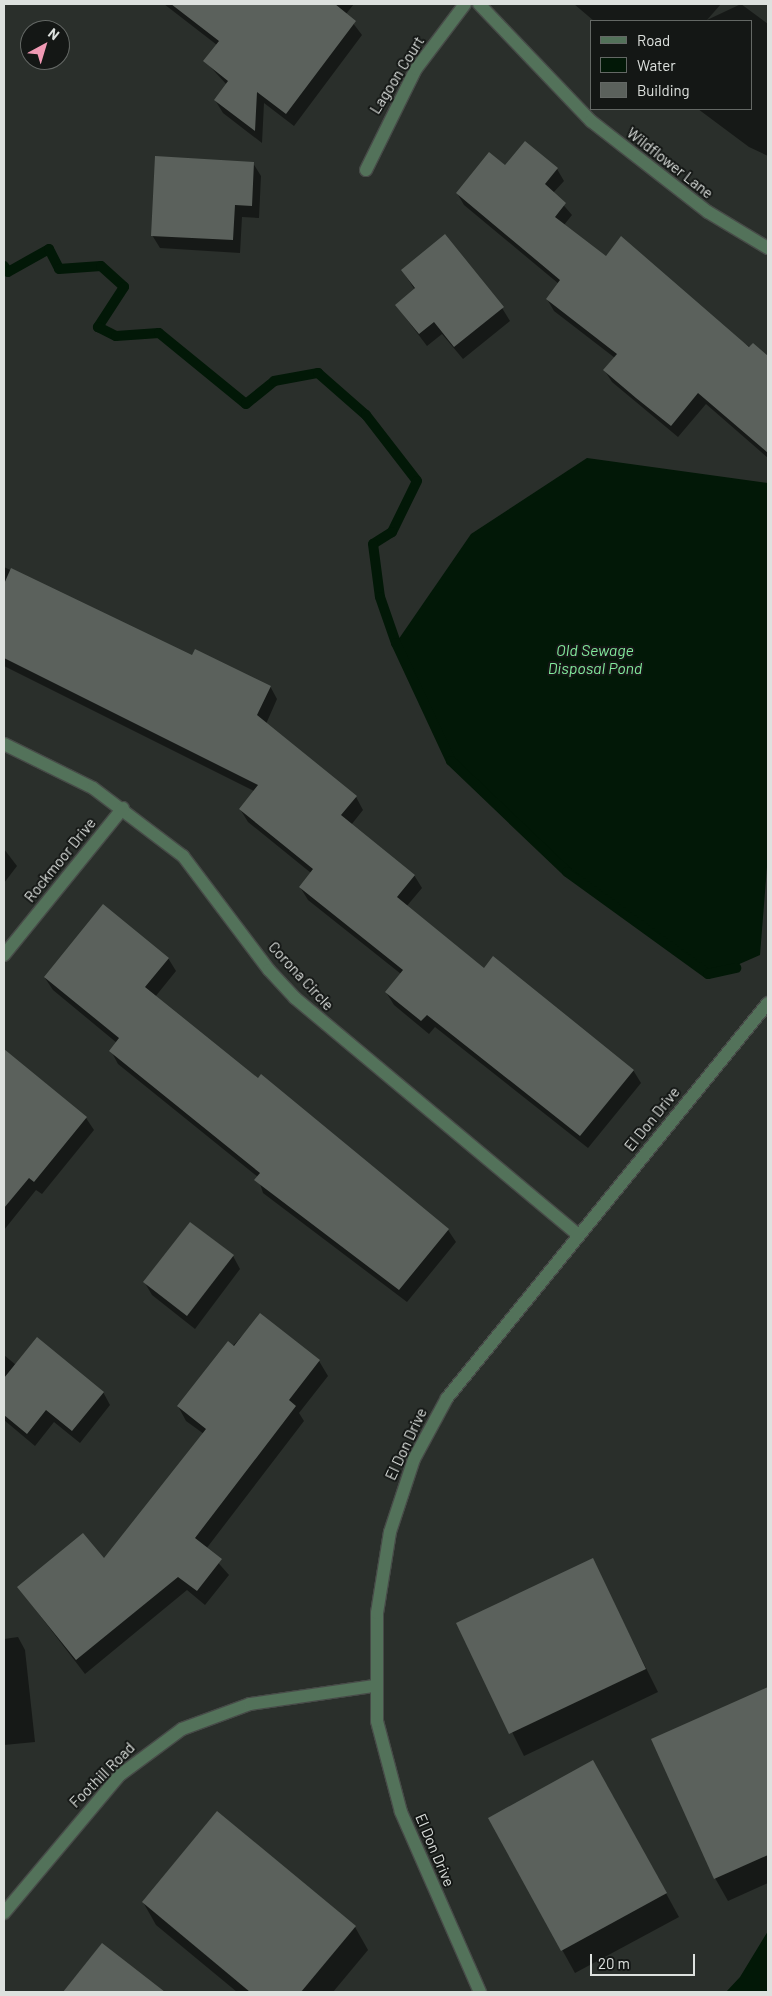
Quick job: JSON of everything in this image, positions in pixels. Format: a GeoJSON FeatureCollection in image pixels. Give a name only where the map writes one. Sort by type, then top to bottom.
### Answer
{"type":"FeatureCollection","features":[{"type":"Feature","properties":{"kind":"street","name":"Lagoon Court"},"geometry":{"type":"LineString","coordinates":[[366,170],[416,69],[465,4]]}},
{"type":"Feature","properties":{"kind":"street","name":"Wildflower Lane"},"geometry":{"type":"LineString","coordinates":[[479,4],[592,121],[708,212],[768,248]]}},
{"type":"Feature","properties":{"kind":"street","name":"Corona Circle"},"geometry":{"type":"LineString","coordinates":[[4,744],[65,772],[122,808],[183,856],[269,970],[309,1011],[578,1235]]}},
{"type":"Feature","properties":{"kind":"street","name":"Rockmoor Drive"},"geometry":{"type":"LineString","coordinates":[[4,956],[122,808]]}},
{"type":"Feature","properties":{"kind":"street","name":"El Don Drive"},"geometry":{"type":"LineString","coordinates":[[480,1992],[401,1812],[377,1721],[374,1686],[381,1571],[414,1459],[447,1398],[768,1003]]}},
{"type":"Feature","properties":{"kind":"street","name":"Foothill Road"},"geometry":{"type":"LineString","coordinates":[[4,1913],[78,1822],[150,1749],[182,1729],[250,1704],[374,1686]]}},
{"type":"Feature","properties":{"kind":"water","name":"Old Sewage Disposal Pond"},"geometry":{"type":"Polygon","coordinates":[[[587,458],[768,483],[768,854],[760,955],[712,976],[567,872],[451,761],[396,643],[471,534],[587,458]]]}},
{"type":"Feature","properties":{"kind":"water"},"geometry":{"type":"Polygon","coordinates":[[[768,1931],[768,1992],[726,1992],[740,1977],[768,1931]]]}},
{"type":"Feature","properties":{"kind":"building"},"geometry":{"type":"Polygon","coordinates":[[[171,4],[335,4],[356,21],[286,114],[257,92],[255,131],[214,100],[228,81],[203,61],[219,41],[171,4]]]}},
{"type":"Feature","properties":{"kind":"building"},"geometry":{"type":"Polygon","coordinates":[[[525,141],[558,168],[545,184],[566,203],[555,217],[606,256],[621,236],[749,347],[753,343],[768,356],[768,453],[698,393],[671,426],[636,398],[603,370],[617,354],[546,299],[560,280],[456,193],[489,152],[505,165],[525,141]]]}},
{"type":"Feature","properties":{"kind":"building"},"geometry":{"type":"Polygon","coordinates":[[[155,156],[254,162],[252,206],[235,205],[233,240],[151,236],[155,156]]]}},
{"type":"Feature","properties":{"kind":"building"},"geometry":{"type":"Polygon","coordinates":[[[445,234],[504,307],[454,347],[434,322],[419,334],[395,305],[415,288],[401,270],[445,234]]]}},
{"type":"Feature","properties":{"kind":"building"},"geometry":{"type":"Polygon","coordinates":[[[11,568],[192,655],[195,649],[271,686],[257,715],[357,796],[341,815],[415,875],[397,897],[484,968],[493,956],[634,1070],[580,1136],[427,1015],[421,1021],[385,992],[403,970],[299,887],[313,869],[239,809],[258,785],[4,658],[4,584],[11,568]]]}},
{"type":"Feature","properties":{"kind":"building"},"geometry":{"type":"Polygon","coordinates":[[[103,904],[169,958],[145,987],[258,1078],[261,1074],[449,1229],[399,1290],[254,1180],[260,1173],[109,1051],[119,1038],[44,977],[103,904]]]}},
{"type":"Feature","properties":{"kind":"building"},"geometry":{"type":"Polygon","coordinates":[[[4,1049],[87,1117],[34,1182],[29,1178],[4,1208],[4,1049]]]}},
{"type":"Feature","properties":{"kind":"building"},"geometry":{"type":"Polygon","coordinates":[[[190,1222],[234,1255],[187,1316],[143,1282],[190,1222]]]}},
{"type":"Feature","properties":{"kind":"building"},"geometry":{"type":"Polygon","coordinates":[[[260,1313],[320,1360],[289,1400],[296,1406],[195,1538],[222,1559],[197,1591],[178,1577],[76,1660],[17,1587],[83,1533],[104,1558],[206,1429],[177,1406],[228,1341],[234,1346],[260,1313]]]}},
{"type":"Feature","properties":{"kind":"building"},"geometry":{"type":"Polygon","coordinates":[[[37,1337],[104,1392],[72,1431],[46,1410],[27,1434],[4,1415],[4,1378],[37,1337]]]}},
{"type":"Feature","properties":{"kind":"building"},"geometry":{"type":"Polygon","coordinates":[[[593,1558],[646,1669],[509,1734],[456,1623],[593,1558]]]}},
{"type":"Feature","properties":{"kind":"building"},"geometry":{"type":"Polygon","coordinates":[[[768,1687],[768,1855],[714,1879],[651,1739],[768,1687]]]}},
{"type":"Feature","properties":{"kind":"building"},"geometry":{"type":"Polygon","coordinates":[[[593,1760],[667,1893],[561,1951],[488,1818],[593,1760]]]}},
{"type":"Feature","properties":{"kind":"building"},"geometry":{"type":"Polygon","coordinates":[[[217,1811],[356,1926],[301,1992],[250,1992],[142,1902],[217,1811]]]}},
{"type":"Feature","properties":{"kind":"building"},"geometry":{"type":"Polygon","coordinates":[[[102,1943],[165,1992],[63,1992],[102,1943]]]}},
{"type":"Feature","properties":{"kind":"waterway"},"geometry":{"type":"LineString","coordinates":[[4,266],[8,272],[49,249],[59,269],[101,266],[124,287],[98,327],[116,336],[159,333],[246,404],[274,381],[318,373],[366,415],[417,481],[392,532],[373,544],[380,597],[396,643],[451,761],[567,872],[708,974],[736,968]]}}]}
